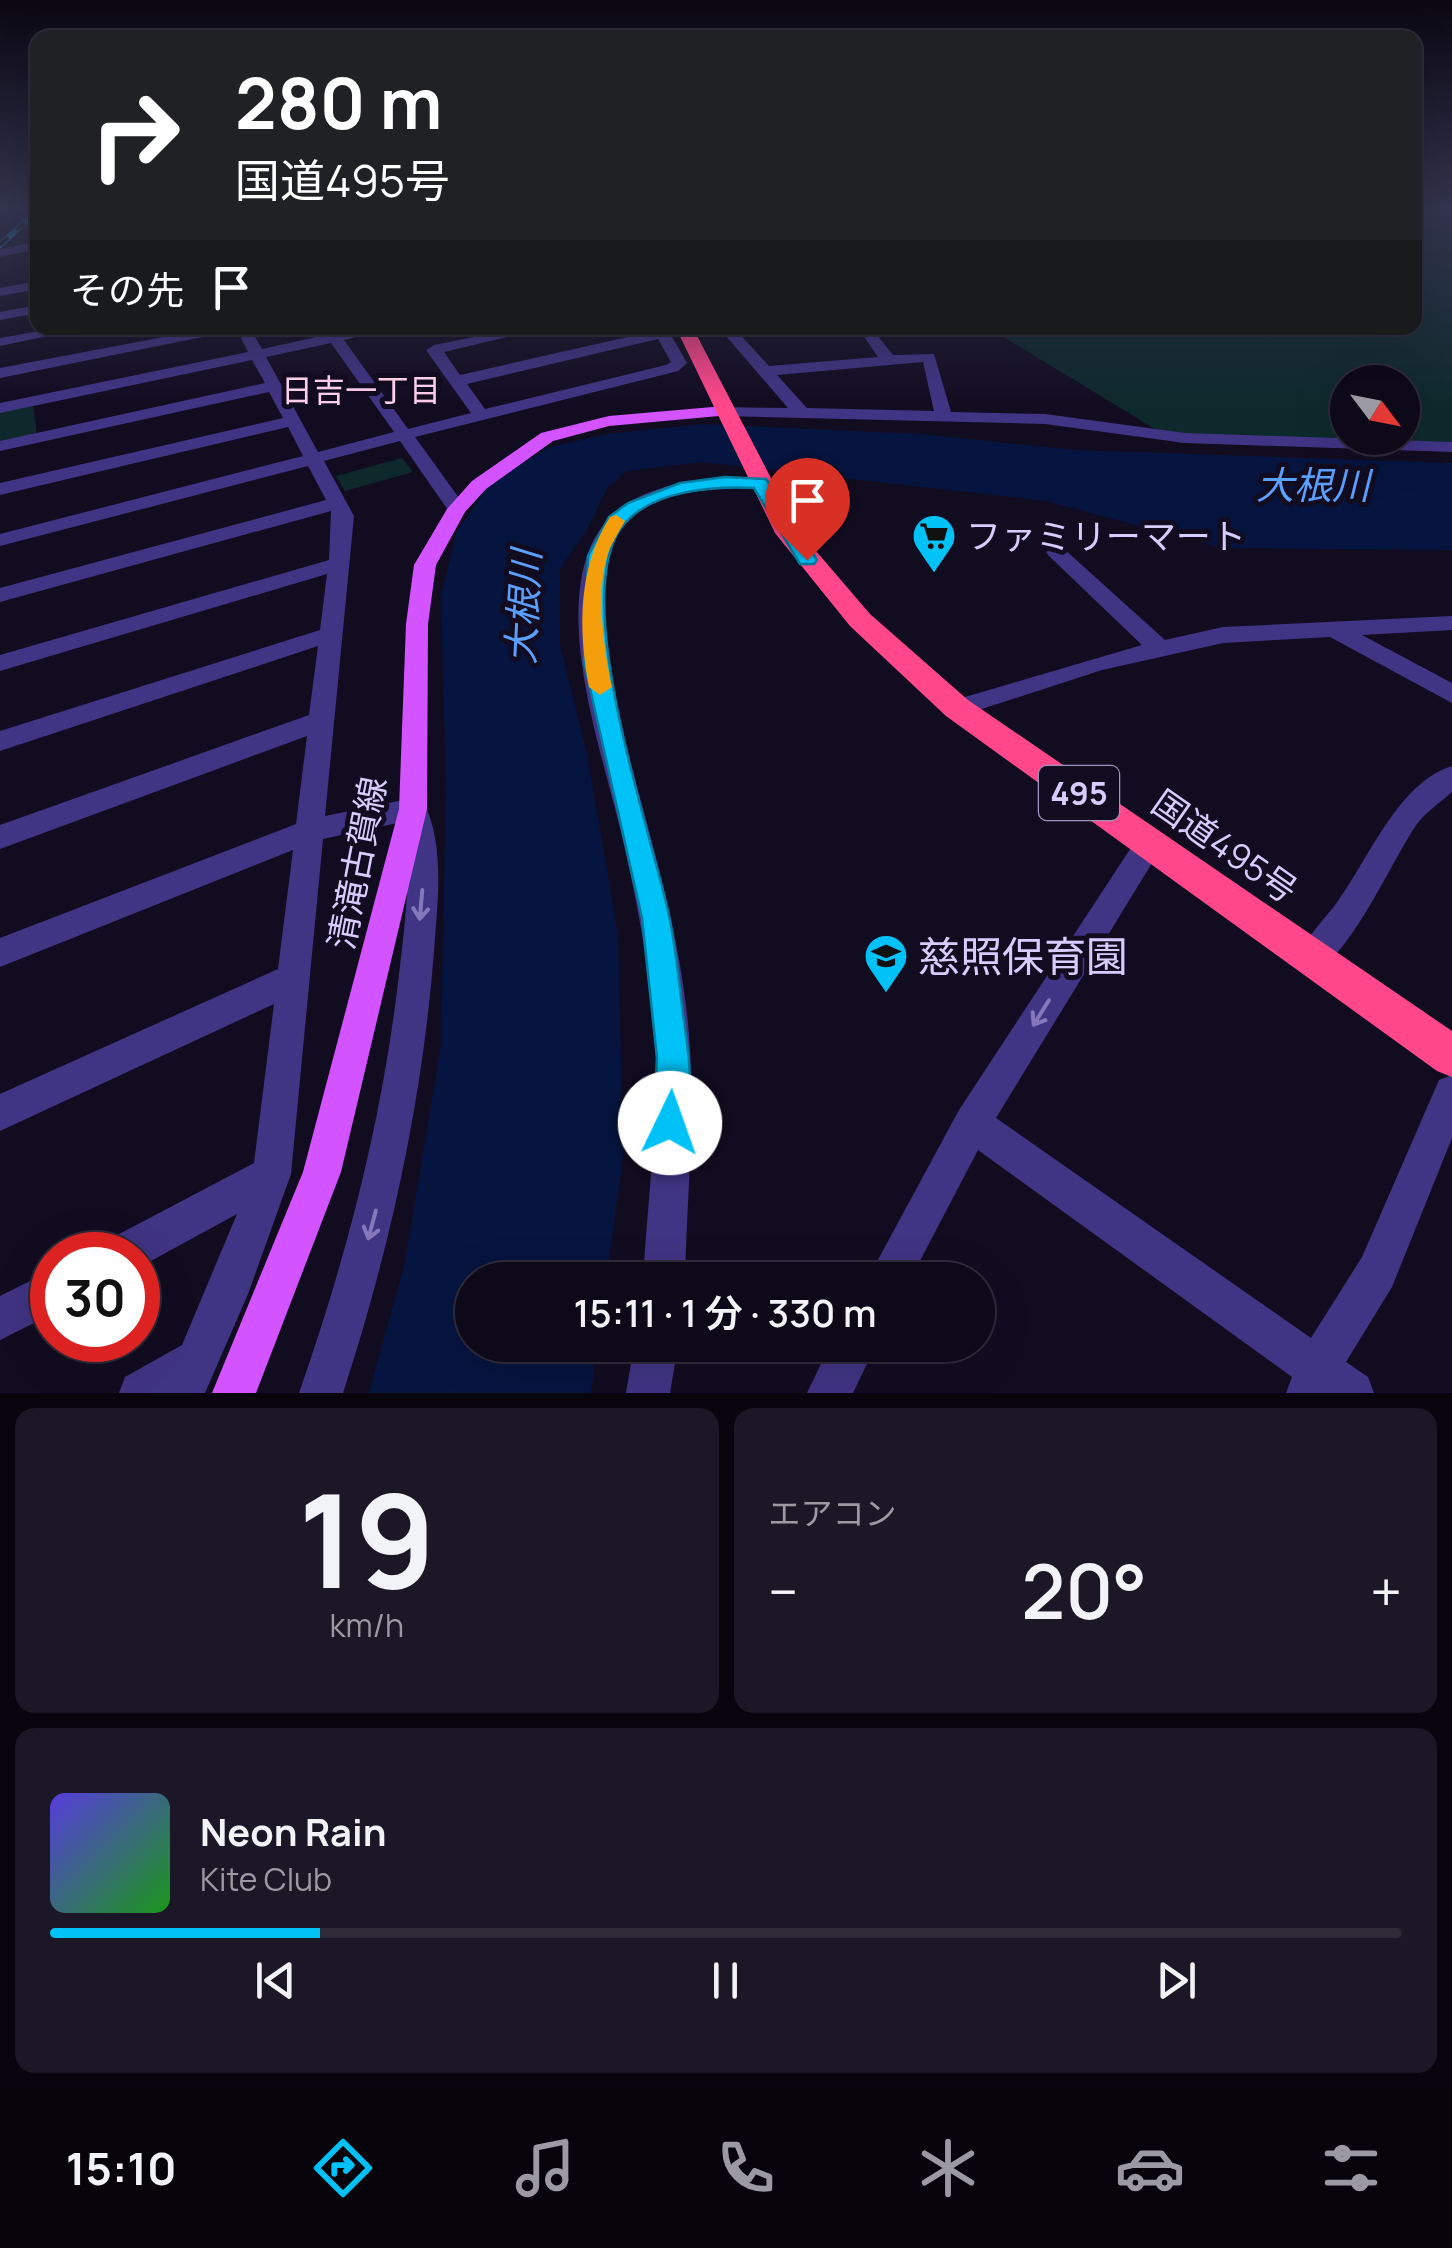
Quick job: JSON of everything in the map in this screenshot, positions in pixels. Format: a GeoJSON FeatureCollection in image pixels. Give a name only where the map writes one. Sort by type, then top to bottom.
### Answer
{"type":"FeatureCollection","features":[{"type":"Feature","properties":{"kind":"highway","name":"495"},"geometry":{"type":"LineString","coordinates":[[687,335],[758,480]]}},
{"type":"Feature","properties":{"kind":"highway","name":"国道495号"},"geometry":{"type":"LineString","coordinates":[[758,480],[786,533],[833,591],[957,708],[1452,1056]]}},
{"type":"Feature","properties":{"kind":"main road","name":"清滝古賀線"},"geometry":{"type":"LineString","coordinates":[[234,1393],[322,1172],[413,809],[420,592],[425,565],[457,509],[503,464],[564,431],[609,420],[727,415]]}},
{"type":"Feature","properties":{"kind":"street"},"geometry":{"type":"LineString","coordinates":[[17,289],[16,277],[23,274]]}},
{"type":"Feature","properties":{"kind":"street"},"geometry":{"type":"LineString","coordinates":[[0,292],[30,287]]}},
{"type":"Feature","properties":{"kind":"street"},"geometry":{"type":"LineString","coordinates":[[0,316],[30,310]]}},
{"type":"Feature","properties":{"kind":"street"},"geometry":{"type":"LineString","coordinates":[[0,342],[39,335]]}},
{"type":"Feature","properties":{"kind":"street"},"geometry":{"type":"LineString","coordinates":[[0,373],[194,335]]}},
{"type":"Feature","properties":{"kind":"street"},"geometry":{"type":"LineString","coordinates":[[141,1393],[189,1376],[272,1174],[344,516],[247,335]]}},
{"type":"Feature","properties":{"kind":"street"},"geometry":{"type":"LineString","coordinates":[[0,408],[257,354],[321,335]]}},
{"type":"Feature","properties":{"kind":"street"},"geometry":{"type":"LineString","coordinates":[[333,335],[457,509]]}},
{"type":"Feature","properties":{"kind":"street"},"geometry":{"type":"LineString","coordinates":[[481,415],[434,350],[504,335]]}},
{"type":"Feature","properties":{"kind":"street"},"geometry":{"type":"LineString","coordinates":[[457,382],[641,335]]}},
{"type":"Feature","properties":{"kind":"street"},"geometry":{"type":"LineString","coordinates":[[0,540],[672,368],[679,363],[664,335]]}},
{"type":"Feature","properties":{"kind":"street"},"geometry":{"type":"LineString","coordinates":[[733,335],[804,415]]}},
{"type":"Feature","properties":{"kind":"street"},"geometry":{"type":"LineString","coordinates":[[871,335],[888,359]]}},
{"type":"Feature","properties":{"kind":"street"},"geometry":{"type":"LineString","coordinates":[[766,371],[929,357],[944,416]]}},
{"type":"Feature","properties":{"kind":"street"},"geometry":{"type":"LineString","coordinates":[[0,446],[275,386]]}},
{"type":"Feature","properties":{"kind":"street"},"geometry":{"type":"LineString","coordinates":[[727,415],[1045,419],[1185,438],[1452,447]]}},
{"type":"Feature","properties":{"kind":"street"},"geometry":{"type":"LineString","coordinates":[[0,489],[292,421]]}},
{"type":"Feature","properties":{"kind":"street"},"geometry":{"type":"LineString","coordinates":[[665,1262],[673,1058],[656,918],[595,662],[594,577],[604,540],[616,521],[634,507],[702,483],[758,480]]}},
{"type":"Feature","properties":{"kind":"street"},"geometry":{"type":"LineString","coordinates":[[0,595],[337,503]]}},
{"type":"Feature","properties":{"kind":"street"},"geometry":{"type":"LineString","coordinates":[[1056,552],[1158,646]]}},
{"type":"Feature","properties":{"kind":"street"},"geometry":{"type":"LineString","coordinates":[[0,663],[337,564]]}},
{"type":"Feature","properties":{"kind":"street"},"geometry":{"type":"LineString","coordinates":[[957,708],[1158,646],[1223,635],[1452,623]]}},
{"type":"Feature","properties":{"kind":"street"},"geometry":{"type":"LineString","coordinates":[[1333,628],[1452,694]]}},
{"type":"Feature","properties":{"kind":"street"},"geometry":{"type":"LineString","coordinates":[[0,741],[332,634]]}},
{"type":"Feature","properties":{"kind":"street"},"geometry":{"type":"LineString","coordinates":[[0,836],[323,720]]}},
{"type":"Feature","properties":{"kind":"street"},"geometry":{"type":"LineString","coordinates":[[1313,957],[1350,909],[1409,814],[1452,776]]}},
{"type":"Feature","properties":{"kind":"street"},"geometry":{"type":"LineString","coordinates":[[0,954],[311,830],[413,809],[426,857],[409,1045],[388,1169],[344,1328],[321,1393]]}},
{"type":"Feature","properties":{"kind":"street"},"geometry":{"type":"LineString","coordinates":[[898,1262],[972,1122],[1150,842]]}},
{"type":"Feature","properties":{"kind":"street"},"geometry":{"type":"LineString","coordinates":[[0,1114],[294,978]]}},
{"type":"Feature","properties":{"kind":"street"},"geometry":{"type":"LineString","coordinates":[[1312,1381],[1378,1272],[1452,1093]]}},
{"type":"Feature","properties":{"kind":"street"},"geometry":{"type":"LineString","coordinates":[[972,1122],[1312,1381],[1352,1393]]}},
{"type":"Feature","properties":{"kind":"street"},"geometry":{"type":"LineString","coordinates":[[160,1234],[272,1174]]}},
{"type":"Feature","properties":{"kind":"street"},"geometry":{"type":"LineString","coordinates":[[0,1319],[30,1303]]}},
{"type":"Feature","properties":{"kind":"street"},"geometry":{"type":"LineString","coordinates":[[648,1393],[653,1362]]}},
{"type":"Feature","properties":{"kind":"street"},"geometry":{"type":"LineString","coordinates":[[829,1393],[845,1362]]}},
{"type":"Feature","properties":{"kind":"green space"},"geometry":{"type":"Polygon","coordinates":[[[1422,274],[1452,274],[1452,450],[1420,449],[1420,365],[1330,365],[1330,447],[1178,443],[1001,335],[1422,335],[1422,274]]]}},
{"type":"Feature","properties":{"kind":"green space"},"geometry":{"type":"Polygon","coordinates":[[[33,404],[37,436],[0,444],[0,411],[33,404]]]}},
{"type":"Feature","properties":{"kind":"green space"},"geometry":{"type":"Polygon","coordinates":[[[402,458],[413,472],[345,491],[336,476],[402,458]]]}},
{"type":"Feature","properties":{"kind":"water","name":"大根川"},"geometry":{"type":"Polygon","coordinates":[[[703,424],[921,434],[1074,450],[1452,463],[1452,550],[1222,548],[1046,501],[702,462],[627,471],[607,488],[586,531],[560,569],[560,644],[587,754],[618,934],[623,1157],[608,1262],[455,1262],[455,1362],[595,1362],[591,1393],[369,1393],[405,1262],[441,1046],[446,788],[441,595],[457,531],[491,483],[547,448],[607,434],[703,424]]]}},
{"type":"Feature","properties":{"kind":"slow traffic"},"geometry":{"type":"LineString","coordinates":[[600,687],[595,662],[594,577],[604,540],[616,521]]}},
{"type":"Feature","properties":{"kind":"place","name":"ファミリーマート"},"geometry":{"type":"Point","coordinates":[934,574]}},
{"type":"Feature","properties":{"kind":"place","name":"慈照保育園"},"geometry":{"type":"Point","coordinates":[886,994]}},
{"type":"Feature","properties":{"kind":"district","name":"日吉一丁目"},"geometry":{"type":"Point","coordinates":[361,390]}},
{"type":"Feature","properties":{"kind":"route"},"geometry":{"type":"LineString","coordinates":[[670,1123],[673,1058],[656,918],[595,662],[594,577],[598,556],[616,521],[634,507],[686,487],[725,482],[760,483],[786,533],[807,560]]}}]}
